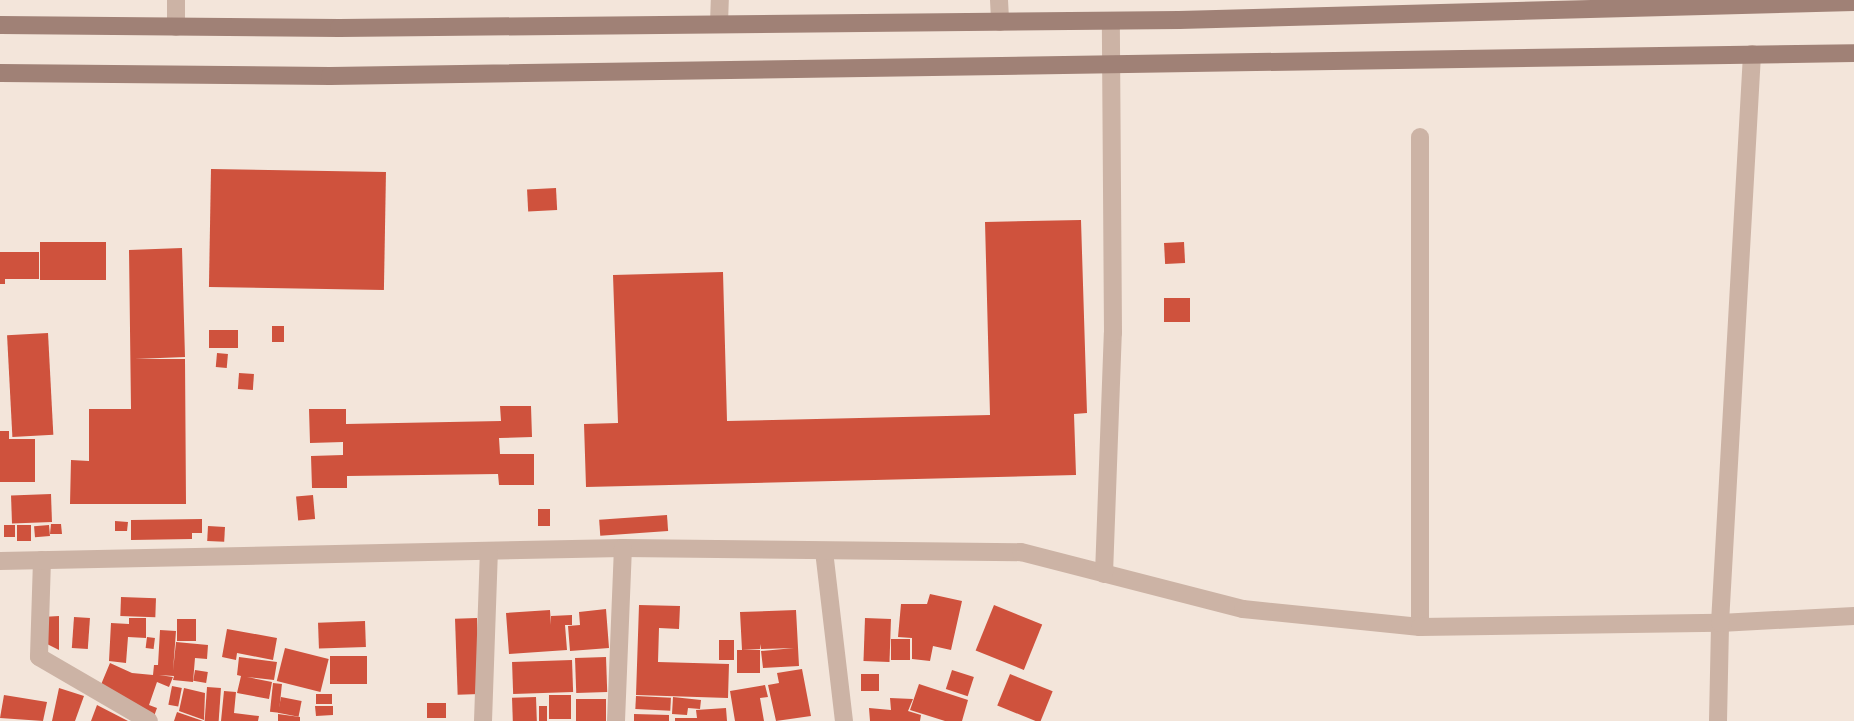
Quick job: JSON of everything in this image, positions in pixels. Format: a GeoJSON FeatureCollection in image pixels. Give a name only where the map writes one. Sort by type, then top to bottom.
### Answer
{"type":"FeatureCollection","features":[{"type":"Feature","properties":{"kind":"main road"},"geometry":{"type":"LineString","coordinates":[[0,25],[339,28],[1111,21],[1478,6],[1854,2]]}},
{"type":"Feature","properties":{"kind":"main road"},"geometry":{"type":"LineString","coordinates":[[0,73],[330,76],[1854,53]]}},
{"type":"Feature","properties":{"kind":"street"},"geometry":{"type":"LineString","coordinates":[[176,0],[176,27]]}},
{"type":"Feature","properties":{"kind":"street"},"geometry":{"type":"LineString","coordinates":[[719,23],[720,0]]}},
{"type":"Feature","properties":{"kind":"street"},"geometry":{"type":"LineString","coordinates":[[999,0],[1000,22]]}},
{"type":"Feature","properties":{"kind":"street"},"geometry":{"type":"LineString","coordinates":[[1104,574],[1113,333],[1109,65],[1111,21]]}},
{"type":"Feature","properties":{"kind":"street"},"geometry":{"type":"LineString","coordinates":[[1718,721],[1720,623],[1752,54]]}},
{"type":"Feature","properties":{"kind":"street"},"geometry":{"type":"LineString","coordinates":[[1420,137],[1420,627]]}},
{"type":"Feature","properties":{"kind":"street"},"geometry":{"type":"LineString","coordinates":[[0,561],[623,548],[1021,552],[1243,609],[1420,627],[1720,623],[1854,616]]}},
{"type":"Feature","properties":{"kind":"street"},"geometry":{"type":"LineString","coordinates":[[616,721],[623,548]]}},
{"type":"Feature","properties":{"kind":"street"},"geometry":{"type":"LineString","coordinates":[[483,721],[489,551]]}},
{"type":"Feature","properties":{"kind":"street"},"geometry":{"type":"LineString","coordinates":[[824,551],[844,721]]}},
{"type":"Feature","properties":{"kind":"street"},"geometry":{"type":"LineString","coordinates":[[42,560],[39,657],[149,721]]}},
{"type":"Feature","properties":{"kind":"building"},"geometry":{"type":"Polygon","coordinates":[[[211,169],[386,172],[384,290],[209,287],[211,169]]]}},
{"type":"Feature","properties":{"kind":"building"},"geometry":{"type":"Polygon","coordinates":[[[556,188],[557,210],[528,211],[527,190],[556,188]]]}},
{"type":"Feature","properties":{"kind":"building"},"geometry":{"type":"Polygon","coordinates":[[[1081,220],[1087,413],[1074,414],[1076,475],[586,487],[584,424],[618,423],[613,275],[723,272],[727,421],[990,415],[985,222],[1081,220]]]}},
{"type":"Feature","properties":{"kind":"building"},"geometry":{"type":"Polygon","coordinates":[[[40,242],[106,242],[106,280],[40,280],[40,242]]]}},
{"type":"Feature","properties":{"kind":"building"},"geometry":{"type":"Polygon","coordinates":[[[1184,242],[1185,263],[1165,264],[1164,243],[1184,242]]]}},
{"type":"Feature","properties":{"kind":"building"},"geometry":{"type":"Polygon","coordinates":[[[182,248],[185,357],[135,359],[185,359],[186,504],[70,504],[71,460],[89,461],[89,409],[131,409],[129,250],[182,248]]]}},
{"type":"Feature","properties":{"kind":"building"},"geometry":{"type":"Polygon","coordinates":[[[0,252],[39,252],[39,279],[5,279],[5,284],[0,284],[0,252]]]}},
{"type":"Feature","properties":{"kind":"building"},"geometry":{"type":"Polygon","coordinates":[[[1164,298],[1190,298],[1190,322],[1164,322],[1164,298]]]}},
{"type":"Feature","properties":{"kind":"building"},"geometry":{"type":"Polygon","coordinates":[[[272,326],[284,326],[284,342],[272,342],[272,326]]]}},
{"type":"Feature","properties":{"kind":"building"},"geometry":{"type":"Polygon","coordinates":[[[209,330],[238,330],[238,348],[209,348],[209,330]]]}},
{"type":"Feature","properties":{"kind":"building"},"geometry":{"type":"Polygon","coordinates":[[[48,333],[53,435],[12,437],[7,335],[48,333]]]}},
{"type":"Feature","properties":{"kind":"building"},"geometry":{"type":"Polygon","coordinates":[[[217,353],[228,354],[227,368],[216,367],[217,353]]]}},
{"type":"Feature","properties":{"kind":"building"},"geometry":{"type":"Polygon","coordinates":[[[239,373],[254,374],[253,390],[238,389],[239,373]]]}},
{"type":"Feature","properties":{"kind":"building"},"geometry":{"type":"Polygon","coordinates":[[[500,406],[531,406],[532,437],[499,438],[500,454],[534,454],[534,485],[499,485],[498,474],[347,476],[347,488],[312,488],[311,456],[343,455],[343,442],[310,443],[309,409],[346,409],[346,424],[501,421],[500,406]]]}},
{"type":"Feature","properties":{"kind":"building"},"geometry":{"type":"Polygon","coordinates":[[[0,431],[9,431],[9,439],[35,439],[35,482],[0,482],[0,431]]]}},
{"type":"Feature","properties":{"kind":"building"},"geometry":{"type":"Polygon","coordinates":[[[51,494],[52,522],[12,523],[11,495],[51,494]]]}},
{"type":"Feature","properties":{"kind":"building"},"geometry":{"type":"Polygon","coordinates":[[[313,495],[315,519],[298,520],[296,496],[313,495]]]}},
{"type":"Feature","properties":{"kind":"building"},"geometry":{"type":"Polygon","coordinates":[[[538,509],[550,509],[550,526],[538,526],[538,509]]]}},
{"type":"Feature","properties":{"kind":"building"},"geometry":{"type":"Polygon","coordinates":[[[667,515],[668,531],[600,536],[599,520],[667,515]]]}},
{"type":"Feature","properties":{"kind":"building"},"geometry":{"type":"Polygon","coordinates":[[[202,519],[202,533],[192,533],[192,539],[131,540],[131,520],[202,519]]]}},
{"type":"Feature","properties":{"kind":"building"},"geometry":{"type":"Polygon","coordinates":[[[115,521],[128,522],[127,531],[115,531],[115,521]]]}},
{"type":"Feature","properties":{"kind":"building"},"geometry":{"type":"Polygon","coordinates":[[[51,524],[61,524],[62,534],[50,534],[51,524]]]}},
{"type":"Feature","properties":{"kind":"building"},"geometry":{"type":"Polygon","coordinates":[[[4,525],[15,525],[15,537],[4,537],[4,525]]]}},
{"type":"Feature","properties":{"kind":"building"},"geometry":{"type":"Polygon","coordinates":[[[17,525],[31,525],[31,541],[17,541],[17,525]]]}},
{"type":"Feature","properties":{"kind":"building"},"geometry":{"type":"Polygon","coordinates":[[[49,525],[50,536],[35,537],[34,526],[49,525]]]}},
{"type":"Feature","properties":{"kind":"building"},"geometry":{"type":"Polygon","coordinates":[[[208,526],[225,527],[224,542],[207,541],[208,526]]]}},
{"type":"Feature","properties":{"kind":"building"},"geometry":{"type":"Polygon","coordinates":[[[930,594],[962,601],[951,650],[933,646],[930,661],[912,659],[912,638],[898,637],[901,604],[927,604],[930,594]]]}},
{"type":"Feature","properties":{"kind":"building"},"geometry":{"type":"Polygon","coordinates":[[[121,597],[156,598],[155,617],[120,616],[121,597]]]}},
{"type":"Feature","properties":{"kind":"building"},"geometry":{"type":"Polygon","coordinates":[[[639,605],[680,606],[679,629],[659,628],[658,662],[729,664],[728,698],[636,695],[639,605]]]}},
{"type":"Feature","properties":{"kind":"building"},"geometry":{"type":"Polygon","coordinates":[[[994,605],[1042,624],[1024,670],[976,650],[994,605]]]}},
{"type":"Feature","properties":{"kind":"building"},"geometry":{"type":"Polygon","coordinates":[[[606,609],[609,648],[570,651],[568,626],[580,625],[579,612],[606,609]]]}},
{"type":"Feature","properties":{"kind":"building"},"geometry":{"type":"Polygon","coordinates":[[[550,610],[551,625],[551,616],[572,615],[572,625],[565,625],[567,650],[509,654],[506,613],[550,610]]]}},
{"type":"Feature","properties":{"kind":"building"},"geometry":{"type":"Polygon","coordinates":[[[796,610],[799,666],[763,668],[761,651],[794,648],[761,649],[760,644],[760,649],[742,650],[740,612],[796,610]]]}},
{"type":"Feature","properties":{"kind":"building"},"geometry":{"type":"Polygon","coordinates":[[[59,616],[59,650],[43,642],[42,617],[59,616]]]}},
{"type":"Feature","properties":{"kind":"building"},"geometry":{"type":"Polygon","coordinates":[[[74,617],[90,618],[88,649],[72,648],[74,617]]]}},
{"type":"Feature","properties":{"kind":"building"},"geometry":{"type":"Polygon","coordinates":[[[129,618],[146,618],[146,638],[128,637],[126,663],[109,661],[111,623],[129,624],[129,618]]]}},
{"type":"Feature","properties":{"kind":"building"},"geometry":{"type":"Polygon","coordinates":[[[477,618],[480,694],[458,695],[455,619],[477,618]]]}},
{"type":"Feature","properties":{"kind":"building"},"geometry":{"type":"Polygon","coordinates":[[[865,618],[891,619],[889,662],[863,661],[865,618]]]}},
{"type":"Feature","properties":{"kind":"building"},"geometry":{"type":"Polygon","coordinates":[[[177,619],[196,619],[196,641],[177,641],[177,619]]]}},
{"type":"Feature","properties":{"kind":"building"},"geometry":{"type":"Polygon","coordinates":[[[365,621],[366,647],[319,649],[318,623],[365,621]]]}},
{"type":"Feature","properties":{"kind":"building"},"geometry":{"type":"Polygon","coordinates":[[[227,629],[277,638],[273,660],[237,653],[236,660],[222,657],[227,629]]]}},
{"type":"Feature","properties":{"kind":"building"},"geometry":{"type":"Polygon","coordinates":[[[160,630],[176,631],[173,671],[176,642],[208,645],[207,659],[195,658],[193,682],[173,680],[174,676],[159,675],[173,677],[169,687],[157,682],[149,705],[157,708],[153,719],[100,687],[110,663],[132,673],[153,675],[154,665],[158,665],[160,630]]]}},
{"type":"Feature","properties":{"kind":"building"},"geometry":{"type":"Polygon","coordinates":[[[147,637],[155,638],[154,649],[146,648],[147,637]]]}},
{"type":"Feature","properties":{"kind":"building"},"geometry":{"type":"Polygon","coordinates":[[[891,639],[910,639],[910,660],[891,660],[891,639]]]}},
{"type":"Feature","properties":{"kind":"building"},"geometry":{"type":"Polygon","coordinates":[[[719,640],[734,640],[734,660],[719,660],[719,640]]]}},
{"type":"Feature","properties":{"kind":"building"},"geometry":{"type":"Polygon","coordinates":[[[285,648],[329,659],[320,692],[277,681],[285,648]]]}},
{"type":"Feature","properties":{"kind":"building"},"geometry":{"type":"Polygon","coordinates":[[[737,650],[760,650],[760,673],[737,673],[737,650]]]}},
{"type":"Feature","properties":{"kind":"building"},"geometry":{"type":"Polygon","coordinates":[[[330,656],[367,656],[367,684],[330,684],[330,656]]]}},
{"type":"Feature","properties":{"kind":"building"},"geometry":{"type":"Polygon","coordinates":[[[239,657],[277,662],[274,680],[247,677],[272,682],[269,699],[237,693],[241,676],[237,675],[239,657]]]}},
{"type":"Feature","properties":{"kind":"building"},"geometry":{"type":"Polygon","coordinates":[[[606,657],[607,692],[576,693],[575,658],[606,657]]]}},
{"type":"Feature","properties":{"kind":"building"},"geometry":{"type":"Polygon","coordinates":[[[572,660],[573,692],[513,694],[512,662],[572,660]]]}},
{"type":"Feature","properties":{"kind":"building"},"geometry":{"type":"Polygon","coordinates":[[[802,669],[811,716],[776,721],[768,685],[779,683],[777,673],[802,669]]]}},
{"type":"Feature","properties":{"kind":"building"},"geometry":{"type":"Polygon","coordinates":[[[195,670],[208,672],[206,683],[193,681],[195,670]]]}},
{"type":"Feature","properties":{"kind":"building"},"geometry":{"type":"Polygon","coordinates":[[[952,670],[974,677],[968,696],[946,689],[952,670]]]}},
{"type":"Feature","properties":{"kind":"building"},"geometry":{"type":"Polygon","coordinates":[[[861,674],[879,674],[879,691],[861,691],[861,674]]]}},
{"type":"Feature","properties":{"kind":"building"},"geometry":{"type":"Polygon","coordinates":[[[1010,674],[1053,691],[1041,721],[997,706],[1010,674]]]}},
{"type":"Feature","properties":{"kind":"building"},"geometry":{"type":"Polygon","coordinates":[[[273,683],[282,684],[279,713],[270,712],[273,683]]]}},
{"type":"Feature","properties":{"kind":"building"},"geometry":{"type":"Polygon","coordinates":[[[919,684],[968,700],[962,721],[945,721],[910,710],[919,684]]]}},
{"type":"Feature","properties":{"kind":"building"},"geometry":{"type":"Polygon","coordinates":[[[765,685],[768,697],[760,698],[764,721],[735,721],[730,691],[765,685]]]}},
{"type":"Feature","properties":{"kind":"building"},"geometry":{"type":"Polygon","coordinates":[[[172,686],[182,688],[178,707],[168,705],[172,686]]]}},
{"type":"Feature","properties":{"kind":"building"},"geometry":{"type":"Polygon","coordinates":[[[207,687],[221,688],[219,721],[205,721],[207,687]]]}},
{"type":"Feature","properties":{"kind":"building"},"geometry":{"type":"Polygon","coordinates":[[[59,688],[84,696],[75,721],[52,721],[59,688]]]}},
{"type":"Feature","properties":{"kind":"building"},"geometry":{"type":"Polygon","coordinates":[[[184,688],[205,693],[204,720],[179,711],[184,688]]]}},
{"type":"Feature","properties":{"kind":"building"},"geometry":{"type":"Polygon","coordinates":[[[224,691],[236,692],[234,713],[259,716],[258,721],[221,721],[224,691]]]}},
{"type":"Feature","properties":{"kind":"building"},"geometry":{"type":"Polygon","coordinates":[[[316,694],[332,694],[332,704],[316,704],[316,694]]]}},
{"type":"Feature","properties":{"kind":"building"},"geometry":{"type":"Polygon","coordinates":[[[4,695],[47,702],[43,721],[0,718],[4,695]]]}},
{"type":"Feature","properties":{"kind":"building"},"geometry":{"type":"Polygon","coordinates":[[[549,695],[571,695],[571,719],[549,719],[549,695]]]}},
{"type":"Feature","properties":{"kind":"building"},"geometry":{"type":"Polygon","coordinates":[[[636,696],[671,698],[670,711],[635,709],[636,696]]]}},
{"type":"Feature","properties":{"kind":"building"},"geometry":{"type":"Polygon","coordinates":[[[281,697],[302,701],[299,717],[278,713],[281,697]]]}},
{"type":"Feature","properties":{"kind":"building"},"geometry":{"type":"Polygon","coordinates":[[[536,697],[537,721],[513,721],[512,698],[536,697]]]}},
{"type":"Feature","properties":{"kind":"building"},"geometry":{"type":"Polygon","coordinates":[[[673,697],[701,700],[700,709],[688,708],[687,715],[672,714],[673,697]]]}},
{"type":"Feature","properties":{"kind":"building"},"geometry":{"type":"Polygon","coordinates":[[[890,698],[913,699],[908,711],[921,715],[920,721],[870,721],[869,708],[891,710],[890,698]]]}},
{"type":"Feature","properties":{"kind":"building"},"geometry":{"type":"Polygon","coordinates":[[[576,699],[606,699],[606,721],[576,721],[576,699]]]}},
{"type":"Feature","properties":{"kind":"building"},"geometry":{"type":"Polygon","coordinates":[[[427,703],[446,703],[446,718],[427,718],[427,703]]]}},
{"type":"Feature","properties":{"kind":"building"},"geometry":{"type":"Polygon","coordinates":[[[97,705],[128,721],[91,721],[97,705]]]}},
{"type":"Feature","properties":{"kind":"building"},"geometry":{"type":"Polygon","coordinates":[[[315,706],[333,706],[333,715],[316,716],[315,706]]]}},
{"type":"Feature","properties":{"kind":"building"},"geometry":{"type":"Polygon","coordinates":[[[539,706],[547,706],[547,721],[539,721],[539,706]]]}},
{"type":"Feature","properties":{"kind":"building"},"geometry":{"type":"Polygon","coordinates":[[[726,708],[727,721],[675,721],[675,718],[697,718],[696,710],[726,708]]]}},
{"type":"Feature","properties":{"kind":"building"},"geometry":{"type":"Polygon","coordinates":[[[177,712],[203,721],[174,721],[177,712]]]}},
{"type":"Feature","properties":{"kind":"building"},"geometry":{"type":"Polygon","coordinates":[[[278,714],[300,717],[300,721],[278,721],[278,714]]]}},
{"type":"Feature","properties":{"kind":"building"},"geometry":{"type":"Polygon","coordinates":[[[634,714],[669,715],[669,721],[634,721],[634,714]]]}}]}
